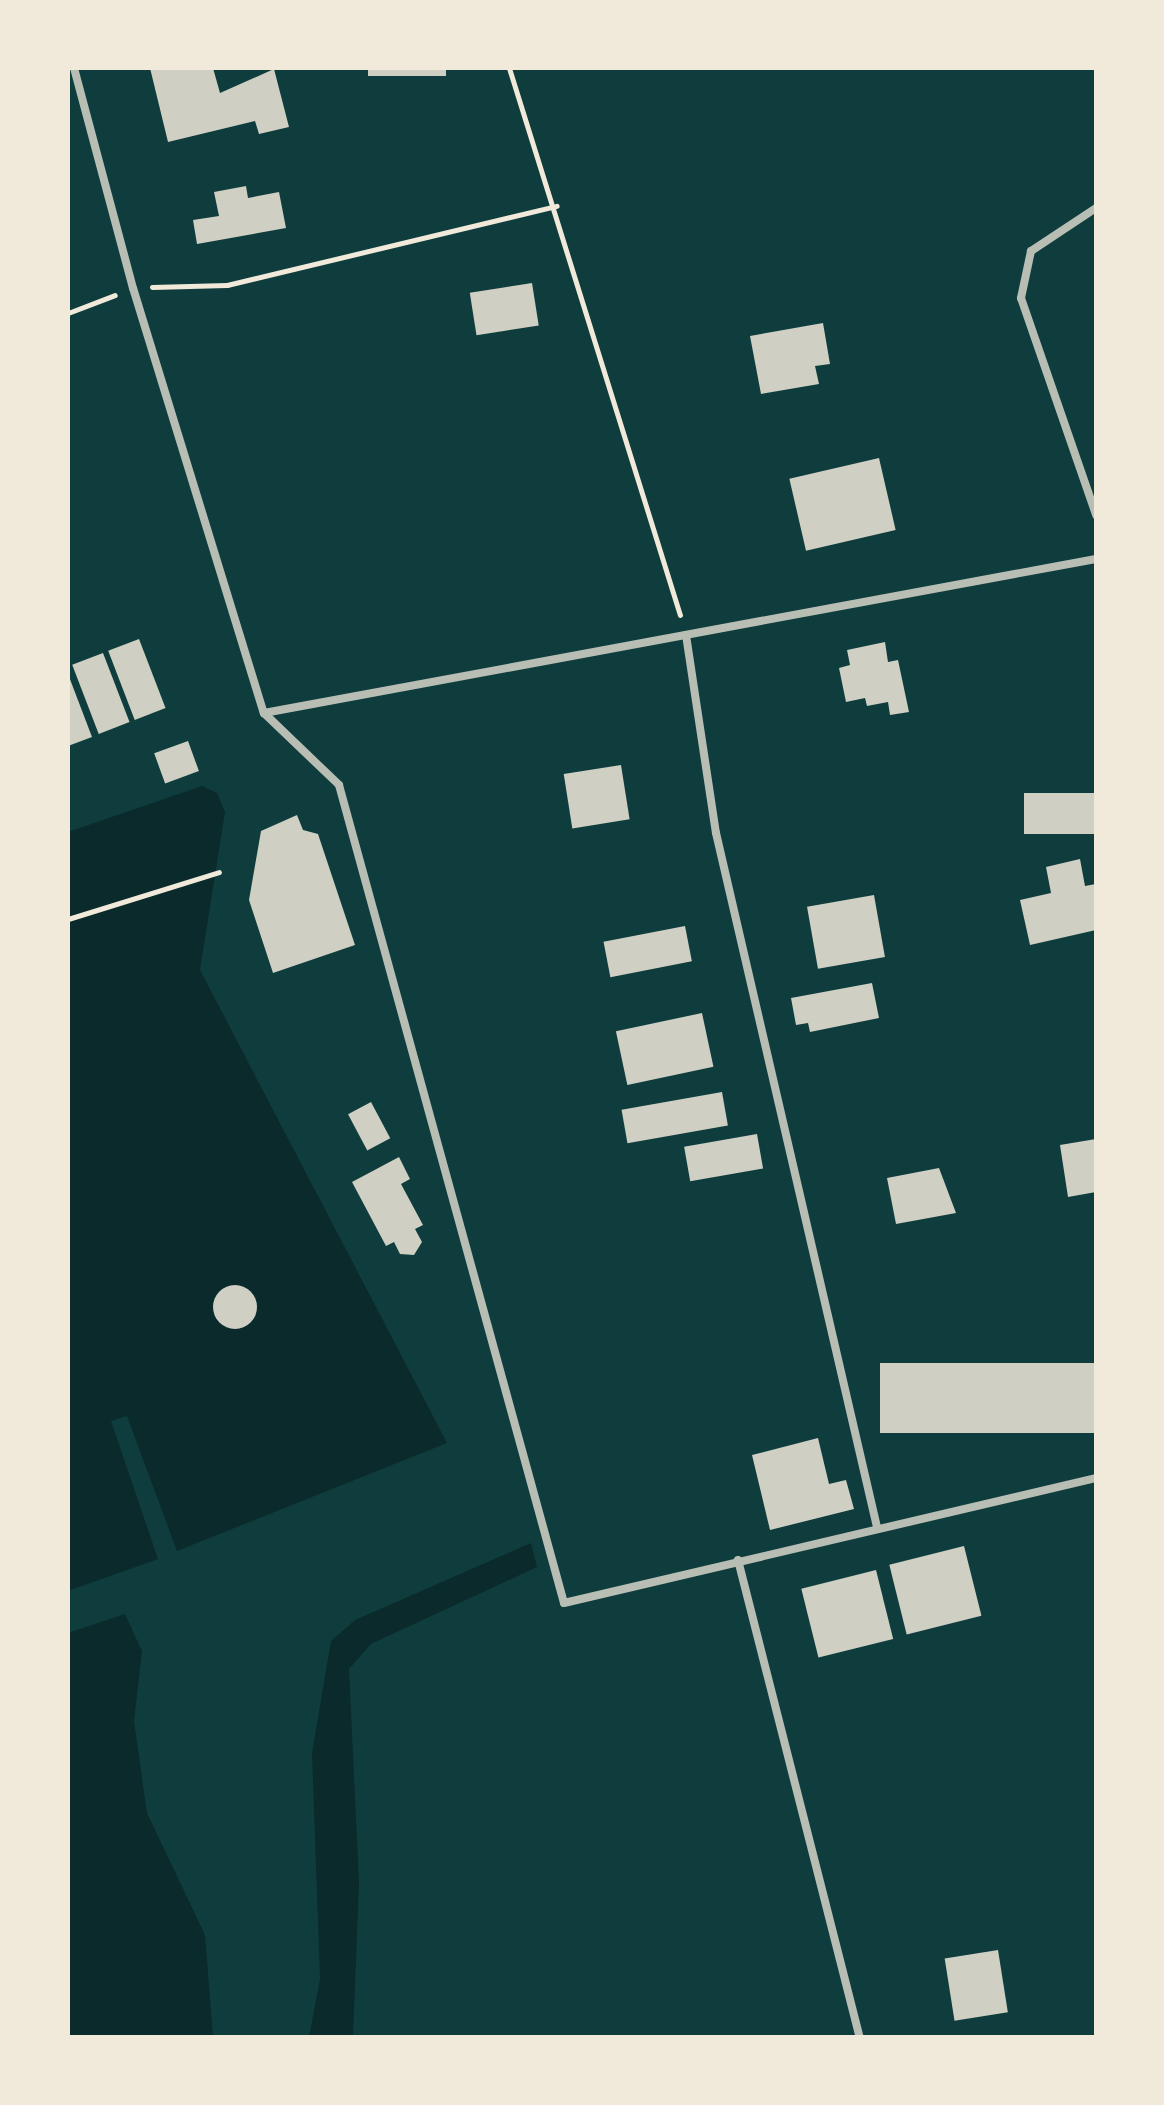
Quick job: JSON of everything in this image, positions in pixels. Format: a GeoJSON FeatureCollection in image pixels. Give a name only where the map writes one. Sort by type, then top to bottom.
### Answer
{"type":"FeatureCollection","features":[{"type":"Feature","properties":{"kind":"street"},"geometry":{"type":"LineString","coordinates":[[74,68],[133,288],[264,713],[339,785],[564,1603],[1096,1478]]}},
{"type":"Feature","properties":{"kind":"street"},"geometry":{"type":"LineString","coordinates":[[1096,208],[1031,251],[1021,298],[1096,515]]}},
{"type":"Feature","properties":{"kind":"street"},"geometry":{"type":"LineString","coordinates":[[264,713],[1096,559]]}},
{"type":"Feature","properties":{"kind":"street"},"geometry":{"type":"LineString","coordinates":[[686,635],[716,833],[877,1527]]}},
{"type":"Feature","properties":{"kind":"street"},"geometry":{"type":"LineString","coordinates":[[738,1560],[860,2037]]}},
{"type":"Feature","properties":{"kind":"path"},"geometry":{"type":"LineString","coordinates":[[509,68],[557,206],[686,635]]}},
{"type":"Feature","properties":{"kind":"path"},"geometry":{"type":"LineString","coordinates":[[68,313],[133,288],[227,285],[557,206]]}},
{"type":"Feature","properties":{"kind":"path"},"geometry":{"type":"LineString","coordinates":[[68,919],[219,872]]}},
{"type":"Feature","properties":{"kind":"water"},"geometry":{"type":"Polygon","coordinates":[[[202,786],[217,793],[225,812],[200,970],[447,1443],[177,1551],[127,1416],[111,1421],[158,1559],[68,1591],[68,832],[202,786]],[[230,1285],[218,1293],[214,1315],[239,1329],[256,1316],[257,1303],[250,1290],[230,1285]]]}},
{"type":"Feature","properties":{"kind":"water"},"geometry":{"type":"Polygon","coordinates":[[[531,1543],[537,1567],[371,1644],[349,1669],[359,1882],[353,2037],[309,2037],[320,1979],[312,1753],[331,1641],[355,1620],[531,1543]]]}},
{"type":"Feature","properties":{"kind":"water"},"geometry":{"type":"Polygon","coordinates":[[[125,1614],[142,1651],[134,1721],[147,1813],[205,1935],[213,2037],[68,2037],[68,1633],[125,1614]]]}},
{"type":"Feature","properties":{"kind":"building"},"geometry":{"type":"Polygon","coordinates":[[[150,68],[213,68],[220,93],[274,69],[289,127],[259,134],[255,121],[168,142],[150,68]]]}},
{"type":"Feature","properties":{"kind":"building"},"geometry":{"type":"Polygon","coordinates":[[[368,68],[446,68],[446,76],[368,76],[368,68]]]}},
{"type":"Feature","properties":{"kind":"building"},"geometry":{"type":"Polygon","coordinates":[[[246,186],[248,198],[279,192],[286,228],[197,244],[193,220],[219,216],[214,192],[246,186]]]}},
{"type":"Feature","properties":{"kind":"building"},"geometry":{"type":"Polygon","coordinates":[[[532,283],[539,325],[477,335],[470,293],[532,283]]]}},
{"type":"Feature","properties":{"kind":"building"},"geometry":{"type":"Polygon","coordinates":[[[823,323],[830,364],[815,366],[819,384],[761,394],[750,336],[823,323]]]}},
{"type":"Feature","properties":{"kind":"building"},"geometry":{"type":"Polygon","coordinates":[[[879,458],[896,530],[806,551],[789,479],[879,458]]]}},
{"type":"Feature","properties":{"kind":"building"},"geometry":{"type":"Polygon","coordinates":[[[139,639],[166,708],[135,720],[108,651],[139,639]]]}},
{"type":"Feature","properties":{"kind":"building"},"geometry":{"type":"Polygon","coordinates":[[[885,642],[888,662],[898,660],[909,712],[890,715],[888,702],[867,706],[865,698],[846,702],[839,668],[850,665],[847,650],[885,642]]]}},
{"type":"Feature","properties":{"kind":"building"},"geometry":{"type":"Polygon","coordinates":[[[103,653],[130,722],[99,734],[72,665],[103,653]]]}},
{"type":"Feature","properties":{"kind":"building"},"geometry":{"type":"Polygon","coordinates":[[[68,674],[92,737],[68,746],[68,674]]]}},
{"type":"Feature","properties":{"kind":"building"},"geometry":{"type":"Polygon","coordinates":[[[188,741],[199,771],[165,783],[154,753],[188,741]]]}},
{"type":"Feature","properties":{"kind":"building"},"geometry":{"type":"Polygon","coordinates":[[[621,765],[630,819],[572,828],[564,774],[621,765]]]}},
{"type":"Feature","properties":{"kind":"building"},"geometry":{"type":"Polygon","coordinates":[[[1024,793],[1096,793],[1096,834],[1024,834],[1024,793]]]}},
{"type":"Feature","properties":{"kind":"building"},"geometry":{"type":"Polygon","coordinates":[[[297,815],[303,830],[318,834],[355,945],[273,973],[249,900],[261,831],[297,815]]]}},
{"type":"Feature","properties":{"kind":"building"},"geometry":{"type":"Polygon","coordinates":[[[1080,859],[1085,886],[1096,884],[1096,930],[1030,945],[1020,900],[1051,893],[1046,867],[1080,859]]]}},
{"type":"Feature","properties":{"kind":"building"},"geometry":{"type":"Polygon","coordinates":[[[874,895],[885,957],[818,969],[807,907],[874,895]]]}},
{"type":"Feature","properties":{"kind":"building"},"geometry":{"type":"Polygon","coordinates":[[[685,926],[692,961],[610,977],[604,942],[685,926]]]}},
{"type":"Feature","properties":{"kind":"building"},"geometry":{"type":"Polygon","coordinates":[[[872,983],[879,1018],[810,1032],[808,1023],[796,1025],[791,998],[872,983]]]}},
{"type":"Feature","properties":{"kind":"building"},"geometry":{"type":"Polygon","coordinates":[[[702,1013],[713,1067],[627,1085],[616,1031],[702,1013]]]}},
{"type":"Feature","properties":{"kind":"building"},"geometry":{"type":"Polygon","coordinates":[[[722,1092],[728,1125],[627,1143],[622,1110],[722,1092]]]}},
{"type":"Feature","properties":{"kind":"building"},"geometry":{"type":"Polygon","coordinates":[[[371,1102],[390,1138],[367,1150],[348,1114],[371,1102]]]}},
{"type":"Feature","properties":{"kind":"building"},"geometry":{"type":"Polygon","coordinates":[[[757,1134],[763,1168],[690,1181],[684,1147],[757,1134]]]}},
{"type":"Feature","properties":{"kind":"building"},"geometry":{"type":"Polygon","coordinates":[[[1096,1139],[1096,1192],[1068,1197],[1060,1145],[1096,1139]]]}},
{"type":"Feature","properties":{"kind":"building"},"geometry":{"type":"Polygon","coordinates":[[[399,1157],[410,1179],[401,1184],[423,1225],[415,1229],[422,1242],[414,1255],[400,1254],[394,1242],[386,1246],[352,1182],[399,1157]]]}},
{"type":"Feature","properties":{"kind":"building"},"geometry":{"type":"Polygon","coordinates":[[[939,1168],[956,1213],[896,1224],[887,1178],[939,1168]]]}},
{"type":"Feature","properties":{"kind":"building"},"geometry":{"type":"Polygon","coordinates":[[[235,1285],[251,1291],[257,1307],[251,1323],[235,1329],[219,1323],[213,1307],[219,1291],[235,1285]]]}},
{"type":"Feature","properties":{"kind":"building"},"geometry":{"type":"Polygon","coordinates":[[[880,1363],[1096,1363],[1096,1433],[880,1433],[880,1363]]]}},
{"type":"Feature","properties":{"kind":"building"},"geometry":{"type":"Polygon","coordinates":[[[818,1438],[829,1484],[846,1480],[854,1509],[770,1530],[752,1455],[818,1438]]]}},
{"type":"Feature","properties":{"kind":"building"},"geometry":{"type":"Polygon","coordinates":[[[964,1546],[981,1616],[907,1634],[889,1565],[964,1546]]]}},
{"type":"Feature","properties":{"kind":"building"},"geometry":{"type":"Polygon","coordinates":[[[876,1570],[893,1639],[818,1658],[801,1589],[876,1570]]]}},
{"type":"Feature","properties":{"kind":"building"},"geometry":{"type":"Polygon","coordinates":[[[998,1950],[1008,2012],[955,2021],[945,1958],[998,1950]]]}}]}
